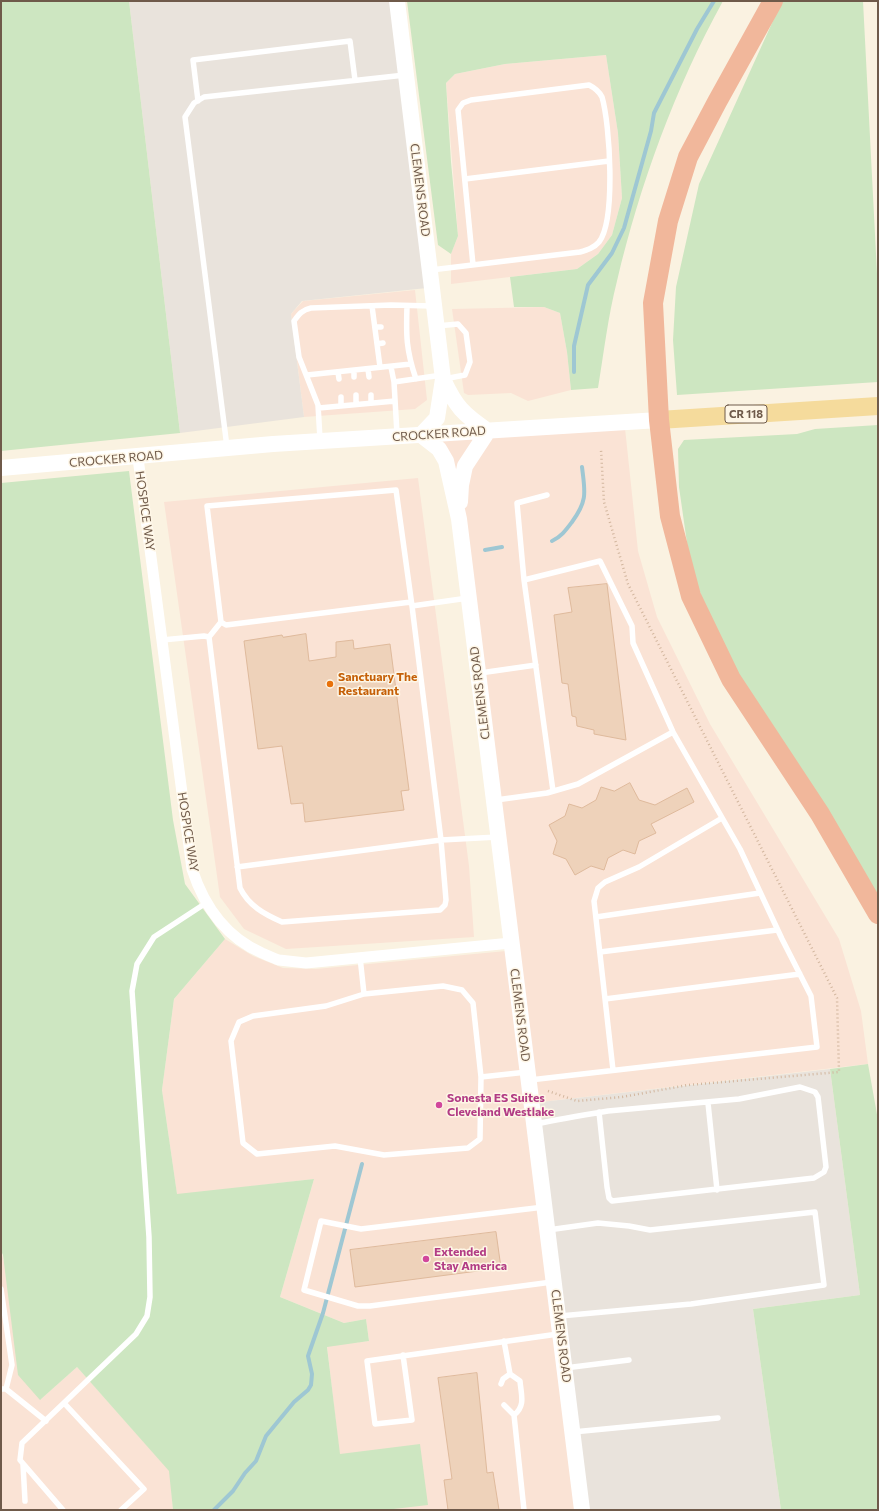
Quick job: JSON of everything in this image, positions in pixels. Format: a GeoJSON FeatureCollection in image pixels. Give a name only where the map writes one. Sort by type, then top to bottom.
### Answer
{"type":"FeatureCollection","features":[{"type":"Feature","properties":{"kind":"highway"},"geometry":{"type":"LineString","coordinates":[[773,1],[688,158],[668,221],[653,303],[659,420],[670,516],[691,596],[731,678],[820,814],[878,914]]}},
{"type":"Feature","properties":{"kind":"main road","name":"CROCKER ROAD"},"geometry":{"type":"LineString","coordinates":[[659,420],[878,406]]}},
{"type":"Feature","properties":{"kind":"street","name":"CLEMENS ROAD"},"geometry":{"type":"LineString","coordinates":[[397,1],[443,377],[436,418],[422,435],[439,449],[446,460],[460,519],[582,1510]]}},
{"type":"Feature","properties":{"kind":"street","name":"CLEMENS ROAD"},"geometry":{"type":"LineString","coordinates":[[443,377],[453,400],[462,412],[488,431],[463,472],[460,519]]}},
{"type":"Feature","properties":{"kind":"street","name":"CROCKER ROAD"},"geometry":{"type":"LineString","coordinates":[[1,468],[138,458],[320,441],[659,420]]}},
{"type":"Feature","properties":{"kind":"street","name":"HOSPICE WAY"},"geometry":{"type":"LineString","coordinates":[[138,458],[192,869],[199,890],[206,903],[226,930],[249,947],[278,959],[306,962],[511,943]]}},
{"type":"Feature","properties":{"kind":"lane"},"geometry":{"type":"LineString","coordinates":[[198,101],[193,60],[350,41],[355,80]]}},
{"type":"Feature","properties":{"kind":"lane"},"geometry":{"type":"LineString","coordinates":[[227,449],[185,116],[189,109],[204,97],[406,74]]}},
{"type":"Feature","properties":{"kind":"lane"},"geometry":{"type":"LineString","coordinates":[[430,270],[473,265],[580,252],[589,249],[598,242],[605,229],[611,179],[601,97],[597,90],[589,85],[471,100],[463,103],[458,110],[473,265]]}},
{"type":"Feature","properties":{"kind":"lane"},"geometry":{"type":"LineString","coordinates":[[465,179],[609,162]]}},
{"type":"Feature","properties":{"kind":"lane"},"geometry":{"type":"LineString","coordinates":[[372,306],[378,327],[380,367]]}},
{"type":"Feature","properties":{"kind":"lane"},"geometry":{"type":"LineString","coordinates":[[407,306],[403,341],[416,379]]}},
{"type":"Feature","properties":{"kind":"lane"},"geometry":{"type":"LineString","coordinates":[[320,441],[319,408],[299,357],[294,321],[299,315],[304,310],[311,308],[435,306]]}},
{"type":"Feature","properties":{"kind":"lane"},"geometry":{"type":"LineString","coordinates":[[399,325],[406,323]]}},
{"type":"Feature","properties":{"kind":"lane"},"geometry":{"type":"LineString","coordinates":[[394,382],[465,375],[470,362],[466,333],[458,324],[437,326]]}},
{"type":"Feature","properties":{"kind":"lane"},"geometry":{"type":"LineString","coordinates":[[307,375],[411,364]]}},
{"type":"Feature","properties":{"kind":"lane"},"geometry":{"type":"LineString","coordinates":[[391,367],[394,382],[398,437]]}},
{"type":"Feature","properties":{"kind":"lane"},"geometry":{"type":"LineString","coordinates":[[368,369],[369,376]]}},
{"type":"Feature","properties":{"kind":"lane"},"geometry":{"type":"LineString","coordinates":[[354,370],[354,377]]}},
{"type":"Feature","properties":{"kind":"lane"},"geometry":{"type":"LineString","coordinates":[[338,372],[339,379]]}},
{"type":"Feature","properties":{"kind":"lane"},"geometry":{"type":"LineString","coordinates":[[370,394],[371,403]]}},
{"type":"Feature","properties":{"kind":"lane"},"geometry":{"type":"LineString","coordinates":[[356,395],[356,404]]}},
{"type":"Feature","properties":{"kind":"lane"},"geometry":{"type":"LineString","coordinates":[[340,397],[341,406]]}},
{"type":"Feature","properties":{"kind":"lane"},"geometry":{"type":"LineString","coordinates":[[319,408],[395,401]]}},
{"type":"Feature","properties":{"kind":"lane"},"geometry":{"type":"LineString","coordinates":[[396,490],[441,840],[446,900],[445,905],[440,910],[282,922],[261,912],[245,898],[240,888],[209,637],[221,622],[207,506],[396,490]]}},
{"type":"Feature","properties":{"kind":"lane"},"geometry":{"type":"LineString","coordinates":[[547,495],[517,503],[524,580],[553,791]]}},
{"type":"Feature","properties":{"kind":"lane"},"geometry":{"type":"LineString","coordinates":[[482,1077],[528,1076],[613,1070],[817,1047],[812,996],[760,894],[740,849],[673,732],[633,643],[632,626],[600,561],[524,580]]}},
{"type":"Feature","properties":{"kind":"lane"},"geometry":{"type":"LineString","coordinates":[[221,622],[226,625],[469,598]]}},
{"type":"Feature","properties":{"kind":"lane"},"geometry":{"type":"LineString","coordinates":[[162,640],[204,636],[209,637]]}},
{"type":"Feature","properties":{"kind":"lane"},"geometry":{"type":"LineString","coordinates":[[478,673],[536,665]]}},
{"type":"Feature","properties":{"kind":"lane"},"geometry":{"type":"LineString","coordinates":[[494,800],[553,791],[578,784],[673,732]]}},
{"type":"Feature","properties":{"kind":"lane"},"geometry":{"type":"LineString","coordinates":[[613,1070],[594,901],[598,888],[605,882],[639,867],[722,818]]}},
{"type":"Feature","properties":{"kind":"lane"},"geometry":{"type":"LineString","coordinates":[[238,867],[441,840],[498,837]]}},
{"type":"Feature","properties":{"kind":"lane"},"geometry":{"type":"LineString","coordinates":[[596,917],[760,894]]}},
{"type":"Feature","properties":{"kind":"lane"},"geometry":{"type":"LineString","coordinates":[[63,1510],[20,1460],[22,1443],[136,1334],[147,1316],[150,1298],[149,1237],[132,991],[137,964],[154,937],[206,903]]}},
{"type":"Feature","properties":{"kind":"lane"},"geometry":{"type":"LineString","coordinates":[[600,952],[778,930]]}},
{"type":"Feature","properties":{"kind":"lane"},"geometry":{"type":"LineString","coordinates":[[360,957],[364,994]]}},
{"type":"Feature","properties":{"kind":"lane"},"geometry":{"type":"LineString","coordinates":[[606,999],[800,974]]}},
{"type":"Feature","properties":{"kind":"lane"},"geometry":{"type":"LineString","coordinates":[[443,986],[462,990],[473,1003],[482,1077],[480,1139],[468,1148],[384,1155],[335,1146],[257,1154],[243,1143],[231,1040],[240,1022],[254,1016],[326,1006],[364,994],[443,986]]}},
{"type":"Feature","properties":{"kind":"lane"},"geometry":{"type":"LineString","coordinates":[[534,1124],[599,1112],[739,1099],[800,1087],[810,1089],[815,1092],[818,1097],[827,1160],[824,1172],[814,1178],[612,1201],[609,1198],[607,1187],[599,1112]]}},
{"type":"Feature","properties":{"kind":"lane"},"geometry":{"type":"LineString","coordinates":[[708,1103],[717,1190]]}},
{"type":"Feature","properties":{"kind":"lane"},"geometry":{"type":"LineString","coordinates":[[544,1207],[361,1229],[321,1221],[304,1290],[358,1306],[370,1306],[554,1281]]}},
{"type":"Feature","properties":{"kind":"lane"},"geometry":{"type":"LineString","coordinates":[[547,1230],[598,1223],[630,1226],[650,1230],[814,1212],[824,1285],[691,1304],[558,1317]]}},
{"type":"Feature","properties":{"kind":"lane"},"geometry":{"type":"LineString","coordinates":[[1,1289],[12,1365],[4,1389],[46,1421]]}},
{"type":"Feature","properties":{"kind":"lane"},"geometry":{"type":"LineString","coordinates":[[403,1355],[412,1420],[375,1424],[367,1360],[403,1355],[504,1341],[560,1334]]}},
{"type":"Feature","properties":{"kind":"lane"},"geometry":{"type":"LineString","coordinates":[[504,1341],[510,1374],[520,1381],[523,1404],[514,1415]]}},
{"type":"Feature","properties":{"kind":"lane"},"geometry":{"type":"LineString","coordinates":[[565,1368],[629,1360]]}},
{"type":"Feature","properties":{"kind":"lane"},"geometry":{"type":"LineString","coordinates":[[501,1384],[503,1379],[510,1374]]}},
{"type":"Feature","properties":{"kind":"lane"},"geometry":{"type":"LineString","coordinates":[[64,1403],[144,1489],[121,1510]]}},
{"type":"Feature","properties":{"kind":"lane"},"geometry":{"type":"LineString","coordinates":[[504,1405],[507,1411],[514,1415]]}},
{"type":"Feature","properties":{"kind":"lane"},"geometry":{"type":"LineString","coordinates":[[514,1415],[524,1510]]}},
{"type":"Feature","properties":{"kind":"lane"},"geometry":{"type":"LineString","coordinates":[[573,1432],[718,1418]]}},
{"type":"Feature","properties":{"kind":"lane"},"geometry":{"type":"LineString","coordinates":[[23,1464],[25,1501]]}},
{"type":"Feature","properties":{"kind":"path"},"geometry":{"type":"LineString","coordinates":[[548,1091],[577,1101],[622,1097],[688,1085],[839,1072],[837,998],[628,584],[604,502],[601,450]]}},
{"type":"Feature","properties":{"kind":"shaded area"},"geometry":{"type":"Polygon","coordinates":[[[129,1],[390,1],[427,288],[302,301],[291,314],[304,417],[180,433],[129,1]]]}},
{"type":"Feature","properties":{"kind":"shaded area"},"geometry":{"type":"Polygon","coordinates":[[[606,55],[618,133],[622,198],[612,235],[598,254],[577,269],[451,284],[451,254],[458,236],[446,83],[455,74],[505,64],[606,55]]]}},
{"type":"Feature","properties":{"kind":"shaded area"},"geometry":{"type":"Polygon","coordinates":[[[415,290],[427,400],[415,409],[304,417],[291,314],[303,301],[415,290]]]}},
{"type":"Feature","properties":{"kind":"shaded area"},"geometry":{"type":"Polygon","coordinates":[[[544,307],[560,313],[567,352],[571,390],[528,401],[511,393],[468,395],[464,393],[452,309],[544,307]]]}},
{"type":"Feature","properties":{"kind":"shaded area"},"geometry":{"type":"Polygon","coordinates":[[[625,428],[638,551],[657,617],[710,724],[839,939],[861,1011],[868,1064],[524,1104],[576,1510],[346,1510],[327,1346],[369,1341],[366,1319],[344,1323],[280,1297],[314,1179],[177,1195],[162,1090],[174,999],[225,939],[253,956],[283,968],[316,969],[506,951],[443,440],[625,428]]]}},
{"type":"Feature","properties":{"kind":"shaded area"},"geometry":{"type":"Polygon","coordinates":[[[418,478],[469,866],[474,937],[286,949],[244,929],[220,897],[164,502],[418,478]]]}},
{"type":"Feature","properties":{"kind":"shaded area"},"geometry":{"type":"Polygon","coordinates":[[[830,1069],[860,1295],[753,1309],[781,1510],[576,1510],[524,1104],[830,1069]]]}},
{"type":"Feature","properties":{"kind":"shaded area"},"geometry":{"type":"Polygon","coordinates":[[[1,1251],[41,1399],[77,1367],[170,1471],[173,1510],[1,1510],[1,1251]]]}},
{"type":"Feature","properties":{"kind":"green space"},"geometry":{"type":"Polygon","coordinates":[[[1,1],[129,1],[180,433],[1,451],[1,1]]]}},
{"type":"Feature","properties":{"kind":"green space"},"geometry":{"type":"Polygon","coordinates":[[[407,1],[723,1],[689,68],[674,102],[648,173],[626,245],[614,294],[598,388],[571,390],[567,352],[560,313],[544,307],[514,307],[510,277],[577,269],[598,254],[612,235],[622,198],[618,133],[606,55],[505,64],[455,74],[446,83],[458,236],[451,254],[438,245],[407,1]]]}},
{"type":"Feature","properties":{"kind":"green space"},"geometry":{"type":"Polygon","coordinates":[[[782,1],[863,1],[878,293],[878,382],[677,395],[673,340],[676,287],[699,184],[782,1]]]}},
{"type":"Feature","properties":{"kind":"green space"},"geometry":{"type":"Polygon","coordinates":[[[878,425],[878,904],[720,648],[690,564],[679,487],[678,449],[684,440],[797,434],[815,429],[878,425]]]}},
{"type":"Feature","properties":{"kind":"green space"},"geometry":{"type":"Polygon","coordinates":[[[129,471],[173,820],[185,884],[225,939],[174,999],[162,1090],[177,1194],[314,1179],[280,1297],[344,1323],[366,1319],[369,1341],[327,1347],[340,1454],[420,1444],[428,1505],[385,1510],[173,1510],[169,1471],[77,1367],[40,1400],[18,1375],[3,1255],[1,1251],[1,483],[129,471]]]}},
{"type":"Feature","properties":{"kind":"green space"},"geometry":{"type":"Polygon","coordinates":[[[868,1064],[878,1120],[878,1510],[781,1510],[753,1309],[860,1295],[830,1069],[868,1064]]]}},
{"type":"Feature","properties":{"kind":"building"},"geometry":{"type":"Polygon","coordinates":[[[607,584],[626,740],[594,734],[594,730],[577,726],[576,717],[572,716],[568,684],[562,683],[554,615],[572,612],[568,588],[607,584]]]}},
{"type":"Feature","properties":{"kind":"building"},"geometry":{"type":"Polygon","coordinates":[[[306,634],[309,661],[336,657],[336,642],[353,640],[354,649],[390,644],[409,790],[401,791],[404,810],[305,822],[303,803],[291,804],[282,746],[258,749],[244,641],[282,635],[283,637],[306,634]]]}},
{"type":"Feature","properties":{"kind":"building"},"geometry":{"type":"Polygon","coordinates":[[[630,783],[639,800],[655,805],[687,788],[694,802],[651,824],[656,833],[639,841],[635,854],[623,850],[608,858],[604,870],[591,866],[575,875],[566,859],[553,854],[557,841],[549,825],[565,816],[569,804],[582,808],[596,800],[601,787],[614,791],[630,783]]]}},
{"type":"Feature","properties":{"kind":"building","name":"Extended Stay America"},"geometry":{"type":"Polygon","coordinates":[[[496,1232],[501,1268],[355,1287],[350,1250],[496,1232]]]}},
{"type":"Feature","properties":{"kind":"building"},"geometry":{"type":"Polygon","coordinates":[[[477,1373],[487,1473],[493,1472],[499,1510],[448,1510],[444,1480],[452,1479],[438,1378],[477,1373]]]}},
{"type":"Feature","properties":{"kind":"waterway"},"geometry":{"type":"LineString","coordinates":[[574,372],[574,346],[588,285],[612,253],[624,228],[651,131],[654,113],[697,29],[714,1]]}},
{"type":"Feature","properties":{"kind":"waterway"},"geometry":{"type":"LineString","coordinates":[[552,541],[565,530],[581,508],[584,496],[582,467]]}},
{"type":"Feature","properties":{"kind":"waterway"},"geometry":{"type":"LineString","coordinates":[[485,550],[502,547]]}},
{"type":"Feature","properties":{"kind":"waterway"},"geometry":{"type":"LineString","coordinates":[[214,1510],[233,1491],[245,1473],[256,1461],[266,1436],[294,1402],[308,1390],[311,1385],[312,1374],[308,1356],[323,1313],[362,1164]]}},
{"type":"Feature","properties":{"kind":"place","name":"Sanctuary The Restaurant"},"geometry":{"type":"Point","coordinates":[330,684]}},
{"type":"Feature","properties":{"kind":"place","name":"Sonesta ES Suites Cleveland Westlake"},"geometry":{"type":"Point","coordinates":[439,1105]}},
{"type":"Feature","properties":{"kind":"place","name":"Extended Stay America"},"geometry":{"type":"Point","coordinates":[426,1259]}}]}
